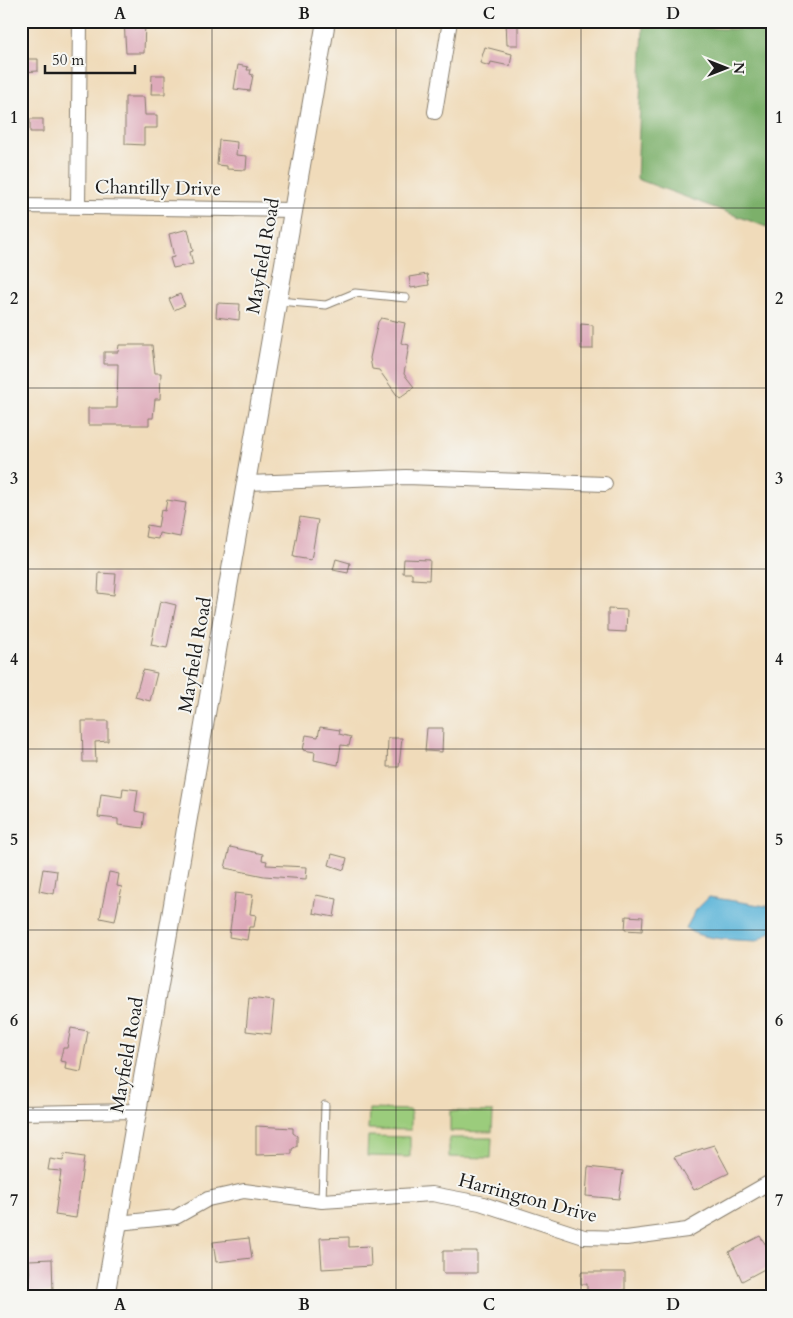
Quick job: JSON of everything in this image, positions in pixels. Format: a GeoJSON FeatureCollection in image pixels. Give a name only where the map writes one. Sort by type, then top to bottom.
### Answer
{"type":"FeatureCollection","features":[{"type":"Feature","properties":{"kind":"street"},"geometry":{"type":"LineString","coordinates":[[78,206],[80,21]]}},
{"type":"Feature","properties":{"kind":"street","name":"Mayfield Road"},"geometry":{"type":"LineString","coordinates":[[105,1297],[139,1111],[245,483],[326,21]]}},
{"type":"Feature","properties":{"kind":"street"},"geometry":{"type":"LineString","coordinates":[[435,112],[450,21]]}},
{"type":"Feature","properties":{"kind":"street","name":"Chantilly Drive"},"geometry":{"type":"LineString","coordinates":[[21,206],[293,210]]}},
{"type":"Feature","properties":{"kind":"street"},"geometry":{"type":"LineString","coordinates":[[245,483],[406,477],[604,484]]}},
{"type":"Feature","properties":{"kind":"street"},"geometry":{"type":"LineString","coordinates":[[21,1113],[139,1111]]}},
{"type":"Feature","properties":{"kind":"street","name":"Harrington Drive"},"geometry":{"type":"LineString","coordinates":[[118,1223],[176,1217],[208,1199],[244,1191],[322,1201],[432,1194],[480,1203],[584,1236],[626,1238],[687,1230],[772,1181]]}},
{"type":"Feature","properties":{"kind":"lane"},"geometry":{"type":"LineString","coordinates":[[278,301],[326,305],[355,293],[406,298]]}},
{"type":"Feature","properties":{"kind":"lane"},"geometry":{"type":"LineString","coordinates":[[322,1201],[325,1105]]}},
{"type":"Feature","properties":{"kind":"green space"},"geometry":{"type":"Polygon","coordinates":[[[643,25],[772,31],[772,229],[637,179],[643,25]]]}},
{"type":"Feature","properties":{"kind":"green space"},"geometry":{"type":"Polygon","coordinates":[[[369,1109],[411,1110],[411,1130],[368,1129],[369,1109]]]}},
{"type":"Feature","properties":{"kind":"green space"},"geometry":{"type":"Polygon","coordinates":[[[450,1111],[493,1112],[492,1132],[450,1131],[450,1111]]]}},
{"type":"Feature","properties":{"kind":"green space"},"geometry":{"type":"Polygon","coordinates":[[[368,1136],[410,1137],[410,1157],[367,1156],[368,1136]]]}},
{"type":"Feature","properties":{"kind":"green space"},"geometry":{"type":"Polygon","coordinates":[[[449,1138],[492,1138],[491,1158],[449,1157],[449,1138]]]}},
{"type":"Feature","properties":{"kind":"water"},"geometry":{"type":"Polygon","coordinates":[[[709,897],[772,907],[772,931],[757,941],[720,939],[692,932],[686,928],[696,910],[709,897]]]}},
{"type":"Feature","properties":{"kind":"building"},"geometry":{"type":"Polygon","coordinates":[[[124,21],[145,21],[144,53],[126,53],[124,21]]]}},
{"type":"Feature","properties":{"kind":"building"},"geometry":{"type":"Polygon","coordinates":[[[506,21],[518,21],[518,45],[507,45],[506,21]]]}},
{"type":"Feature","properties":{"kind":"building"},"geometry":{"type":"Polygon","coordinates":[[[485,47],[512,54],[510,66],[491,62],[490,66],[480,63],[485,47]]]}},
{"type":"Feature","properties":{"kind":"building"},"geometry":{"type":"Polygon","coordinates":[[[21,59],[38,59],[38,71],[21,72],[21,59]]]}},
{"type":"Feature","properties":{"kind":"building"},"geometry":{"type":"Polygon","coordinates":[[[238,65],[248,67],[247,70],[251,70],[250,74],[253,75],[250,91],[234,89],[238,65]]]}},
{"type":"Feature","properties":{"kind":"building"},"geometry":{"type":"Polygon","coordinates":[[[152,75],[165,75],[165,94],[151,94],[152,75]]]}},
{"type":"Feature","properties":{"kind":"building"},"geometry":{"type":"Polygon","coordinates":[[[125,97],[144,97],[145,115],[157,115],[157,128],[144,128],[144,145],[125,144],[125,97]]]}},
{"type":"Feature","properties":{"kind":"building"},"geometry":{"type":"Polygon","coordinates":[[[30,119],[43,119],[43,132],[30,132],[30,119]]]}},
{"type":"Feature","properties":{"kind":"building"},"geometry":{"type":"Polygon","coordinates":[[[219,140],[237,142],[236,155],[247,156],[246,170],[227,169],[227,166],[217,165],[219,140]]]}},
{"type":"Feature","properties":{"kind":"building"},"geometry":{"type":"Polygon","coordinates":[[[188,229],[193,251],[190,252],[193,264],[173,268],[170,258],[174,257],[169,234],[188,229]]]}},
{"type":"Feature","properties":{"kind":"building"},"geometry":{"type":"Polygon","coordinates":[[[427,274],[429,285],[411,288],[409,277],[427,274]]]}},
{"type":"Feature","properties":{"kind":"building"},"geometry":{"type":"Polygon","coordinates":[[[180,294],[185,305],[174,310],[169,299],[180,294]]]}},
{"type":"Feature","properties":{"kind":"building"},"geometry":{"type":"Polygon","coordinates":[[[217,303],[240,304],[239,320],[216,317],[217,303]]]}},
{"type":"Feature","properties":{"kind":"building"},"geometry":{"type":"Polygon","coordinates":[[[381,318],[405,323],[401,343],[409,345],[404,374],[414,387],[399,398],[379,370],[372,369],[370,358],[378,322],[381,318]]]}},
{"type":"Feature","properties":{"kind":"building"},"geometry":{"type":"Polygon","coordinates":[[[581,324],[593,325],[593,349],[581,349],[581,324]]]}},
{"type":"Feature","properties":{"kind":"building"},"geometry":{"type":"Polygon","coordinates":[[[119,345],[152,345],[155,373],[161,373],[160,399],[155,399],[153,418],[149,418],[149,425],[88,425],[88,408],[117,408],[118,364],[104,364],[104,352],[118,352],[119,345]]]}},
{"type":"Feature","properties":{"kind":"building"},"geometry":{"type":"Polygon","coordinates":[[[167,500],[186,503],[180,537],[159,533],[158,539],[145,537],[147,525],[158,527],[161,510],[165,511],[167,500]]]}},
{"type":"Feature","properties":{"kind":"building"},"geometry":{"type":"Polygon","coordinates":[[[300,517],[318,520],[311,560],[293,557],[300,517]]]}},
{"type":"Feature","properties":{"kind":"building"},"geometry":{"type":"Polygon","coordinates":[[[336,559],[350,563],[348,573],[333,570],[336,559]]]}},
{"type":"Feature","properties":{"kind":"building"},"geometry":{"type":"Polygon","coordinates":[[[404,559],[430,560],[429,580],[412,579],[412,573],[403,573],[404,559]]]}},
{"type":"Feature","properties":{"kind":"building"},"geometry":{"type":"Polygon","coordinates":[[[99,573],[116,574],[114,595],[98,593],[99,573]]]}},
{"type":"Feature","properties":{"kind":"building"},"geometry":{"type":"Polygon","coordinates":[[[160,601],[176,605],[167,648],[151,645],[160,601]]]}},
{"type":"Feature","properties":{"kind":"building"},"geometry":{"type":"Polygon","coordinates":[[[608,609],[627,610],[626,632],[608,631],[608,609]]]}},
{"type":"Feature","properties":{"kind":"building"},"geometry":{"type":"Polygon","coordinates":[[[143,670],[157,673],[150,701],[135,697],[143,670]]]}},
{"type":"Feature","properties":{"kind":"building"},"geometry":{"type":"Polygon","coordinates":[[[82,721],[108,721],[108,741],[95,742],[96,762],[83,762],[82,721]]]}},
{"type":"Feature","properties":{"kind":"building"},"geometry":{"type":"Polygon","coordinates":[[[320,727],[340,730],[339,734],[351,737],[349,746],[341,745],[338,765],[314,760],[315,752],[303,750],[306,735],[318,737],[320,727]]]}},
{"type":"Feature","properties":{"kind":"building"},"geometry":{"type":"Polygon","coordinates":[[[427,728],[443,728],[442,752],[425,751],[427,728]]]}},
{"type":"Feature","properties":{"kind":"building"},"geometry":{"type":"Polygon","coordinates":[[[388,738],[402,738],[399,767],[387,767],[388,738]]]}},
{"type":"Feature","properties":{"kind":"building"},"geometry":{"type":"Polygon","coordinates":[[[123,788],[138,790],[135,811],[145,813],[143,828],[118,825],[118,819],[98,817],[101,794],[122,797],[123,788]]]}},
{"type":"Feature","properties":{"kind":"building"},"geometry":{"type":"Polygon","coordinates":[[[230,847],[263,854],[262,860],[267,861],[266,865],[307,867],[306,879],[264,876],[225,868],[230,847]]]}},
{"type":"Feature","properties":{"kind":"building"},"geometry":{"type":"Polygon","coordinates":[[[332,854],[347,858],[344,870],[329,865],[332,854]]]}},
{"type":"Feature","properties":{"kind":"building"},"geometry":{"type":"Polygon","coordinates":[[[43,869],[57,871],[54,894],[39,891],[43,869]]]}},
{"type":"Feature","properties":{"kind":"building"},"geometry":{"type":"Polygon","coordinates":[[[109,872],[119,874],[117,886],[122,887],[115,921],[100,918],[109,872]]]}},
{"type":"Feature","properties":{"kind":"building"},"geometry":{"type":"Polygon","coordinates":[[[235,893],[253,895],[250,914],[256,915],[254,927],[249,927],[247,940],[229,937],[235,893]]]}},
{"type":"Feature","properties":{"kind":"building"},"geometry":{"type":"Polygon","coordinates":[[[316,895],[337,899],[334,917],[313,913],[316,895]]]}},
{"type":"Feature","properties":{"kind":"building"},"geometry":{"type":"Polygon","coordinates":[[[626,916],[643,917],[642,931],[625,930],[626,916]]]}},
{"type":"Feature","properties":{"kind":"building"},"geometry":{"type":"Polygon","coordinates":[[[249,998],[274,1001],[271,1034],[246,1031],[249,998]]]}},
{"type":"Feature","properties":{"kind":"building"},"geometry":{"type":"Polygon","coordinates":[[[71,1028],[88,1031],[81,1072],[65,1069],[66,1062],[60,1061],[63,1048],[67,1048],[71,1028]]]}},
{"type":"Feature","properties":{"kind":"building"},"geometry":{"type":"Polygon","coordinates":[[[256,1126],[293,1128],[293,1133],[297,1136],[297,1146],[292,1149],[292,1154],[256,1155],[256,1126]]]}},
{"type":"Feature","properties":{"kind":"building"},"geometry":{"type":"Polygon","coordinates":[[[714,1145],[729,1173],[694,1190],[674,1157],[714,1145]]]}},
{"type":"Feature","properties":{"kind":"building"},"geometry":{"type":"Polygon","coordinates":[[[64,1154],[84,1157],[76,1218],[55,1215],[61,1171],[48,1170],[50,1159],[63,1161],[64,1154]]]}},
{"type":"Feature","properties":{"kind":"building"},"geometry":{"type":"Polygon","coordinates":[[[588,1167],[623,1171],[619,1199],[586,1196],[588,1167]]]}},
{"type":"Feature","properties":{"kind":"building"},"geometry":{"type":"Polygon","coordinates":[[[760,1236],[772,1254],[772,1265],[742,1281],[729,1252],[760,1236]]]}},
{"type":"Feature","properties":{"kind":"building"},"geometry":{"type":"Polygon","coordinates":[[[349,1237],[349,1247],[370,1246],[371,1266],[322,1269],[320,1238],[349,1237]]]}},
{"type":"Feature","properties":{"kind":"building"},"geometry":{"type":"Polygon","coordinates":[[[249,1238],[252,1258],[216,1262],[213,1242],[249,1238]]]}},
{"type":"Feature","properties":{"kind":"building"},"geometry":{"type":"Polygon","coordinates":[[[443,1251],[477,1251],[477,1273],[443,1273],[443,1251]]]}},
{"type":"Feature","properties":{"kind":"building"},"geometry":{"type":"Polygon","coordinates":[[[52,1259],[53,1292],[24,1292],[24,1280],[30,1280],[29,1260],[52,1259]]]}},
{"type":"Feature","properties":{"kind":"building"},"geometry":{"type":"Polygon","coordinates":[[[581,1272],[625,1272],[623,1297],[587,1296],[587,1284],[581,1284],[581,1272]]]}}]}
